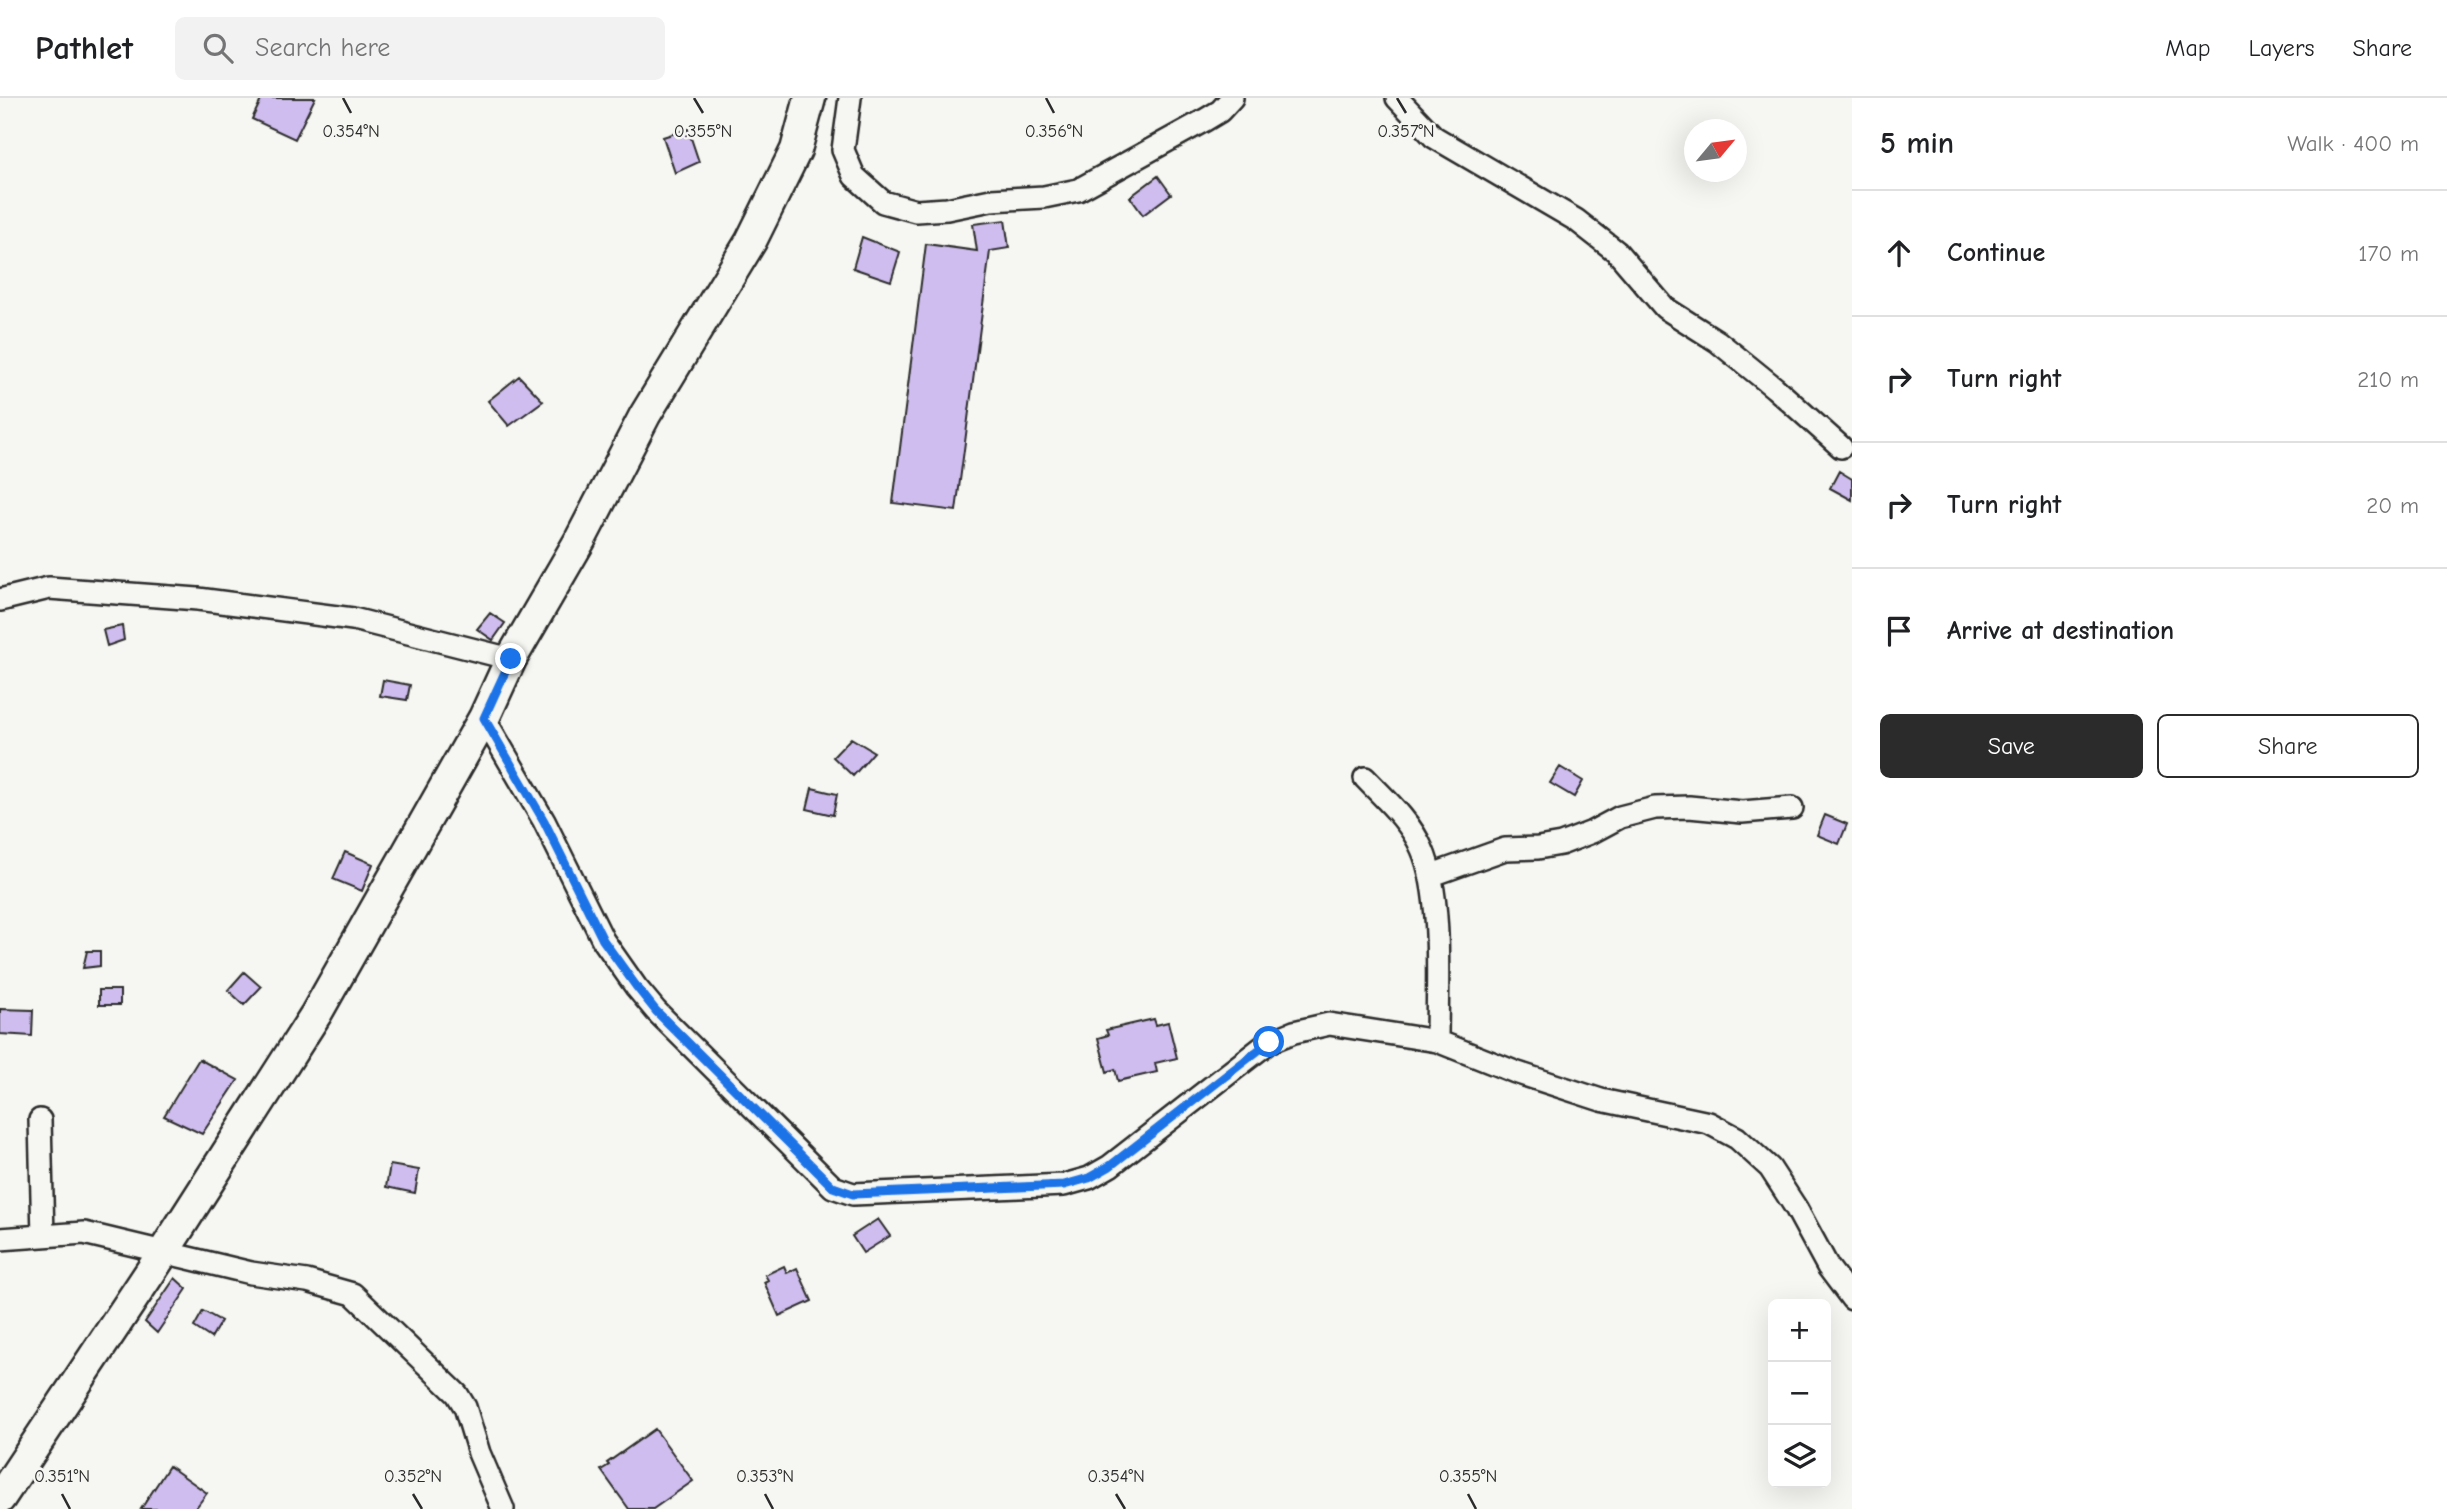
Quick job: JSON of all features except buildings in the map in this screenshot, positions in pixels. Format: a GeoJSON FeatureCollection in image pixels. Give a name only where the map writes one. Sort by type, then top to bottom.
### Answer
{"type":"FeatureCollection","features":[{"type":"Feature","properties":{"kind":"street"},"geometry":{"type":"LineString","coordinates":[[0,1498],[163,1253],[316,1014],[484,718],[511,659],[580,540],[645,415],[751,241],[796,150],[810,98]]}},
{"type":"Feature","properties":{"kind":"street"},"geometry":{"type":"LineString","coordinates":[[850,98],[843,150],[854,176],[883,202],[916,211],[947,209],[991,200],[1044,197],[1078,190],[1205,120],[1232,98]]}},
{"type":"Feature","properties":{"kind":"street"},"geometry":{"type":"LineString","coordinates":[[1397,98],[1434,137],[1576,220],[1616,252],[1665,308],[1717,341],[1841,447]]}},
{"type":"Feature","properties":{"kind":"street"},"geometry":{"type":"LineString","coordinates":[[0,600],[49,588],[198,598],[353,619],[511,659]]}},
{"type":"Feature","properties":{"kind":"street"},"geometry":{"type":"LineString","coordinates":[[484,718],[544,821],[603,940],[636,986],[656,1011],[833,1187],[853,1194],[1064,1185],[1089,1178],[1110,1166],[1269,1042],[1294,1032],[1329,1024],[1437,1041],[1515,1072],[1601,1100],[1709,1123],[1737,1138],[1770,1168],[1828,1266],[1852,1299]]}},
{"type":"Feature","properties":{"kind":"street"},"geometry":{"type":"LineString","coordinates":[[1365,778],[1399,813],[1422,847],[1432,875],[1437,952],[1437,1041]]}},
{"type":"Feature","properties":{"kind":"street"},"geometry":{"type":"LineString","coordinates":[[1432,875],[1505,849],[1561,844],[1620,817],[1655,808],[1689,807],[1742,812],[1792,808]]}},
{"type":"Feature","properties":{"kind":"street"},"geometry":{"type":"LineString","coordinates":[[40,1120],[43,1236]]}},
{"type":"Feature","properties":{"kind":"street"},"geometry":{"type":"LineString","coordinates":[[0,1239],[84,1233],[251,1273],[307,1281],[353,1294],[457,1394],[465,1407],[478,1453],[503,1509]]}},
{"type":"Feature","properties":{"kind":"route"},"geometry":{"type":"LineString","coordinates":[[511,659],[484,718],[544,821],[603,940],[656,1011],[833,1187],[853,1194],[1064,1185],[1089,1178],[1110,1166],[1269,1042]]}}]}
